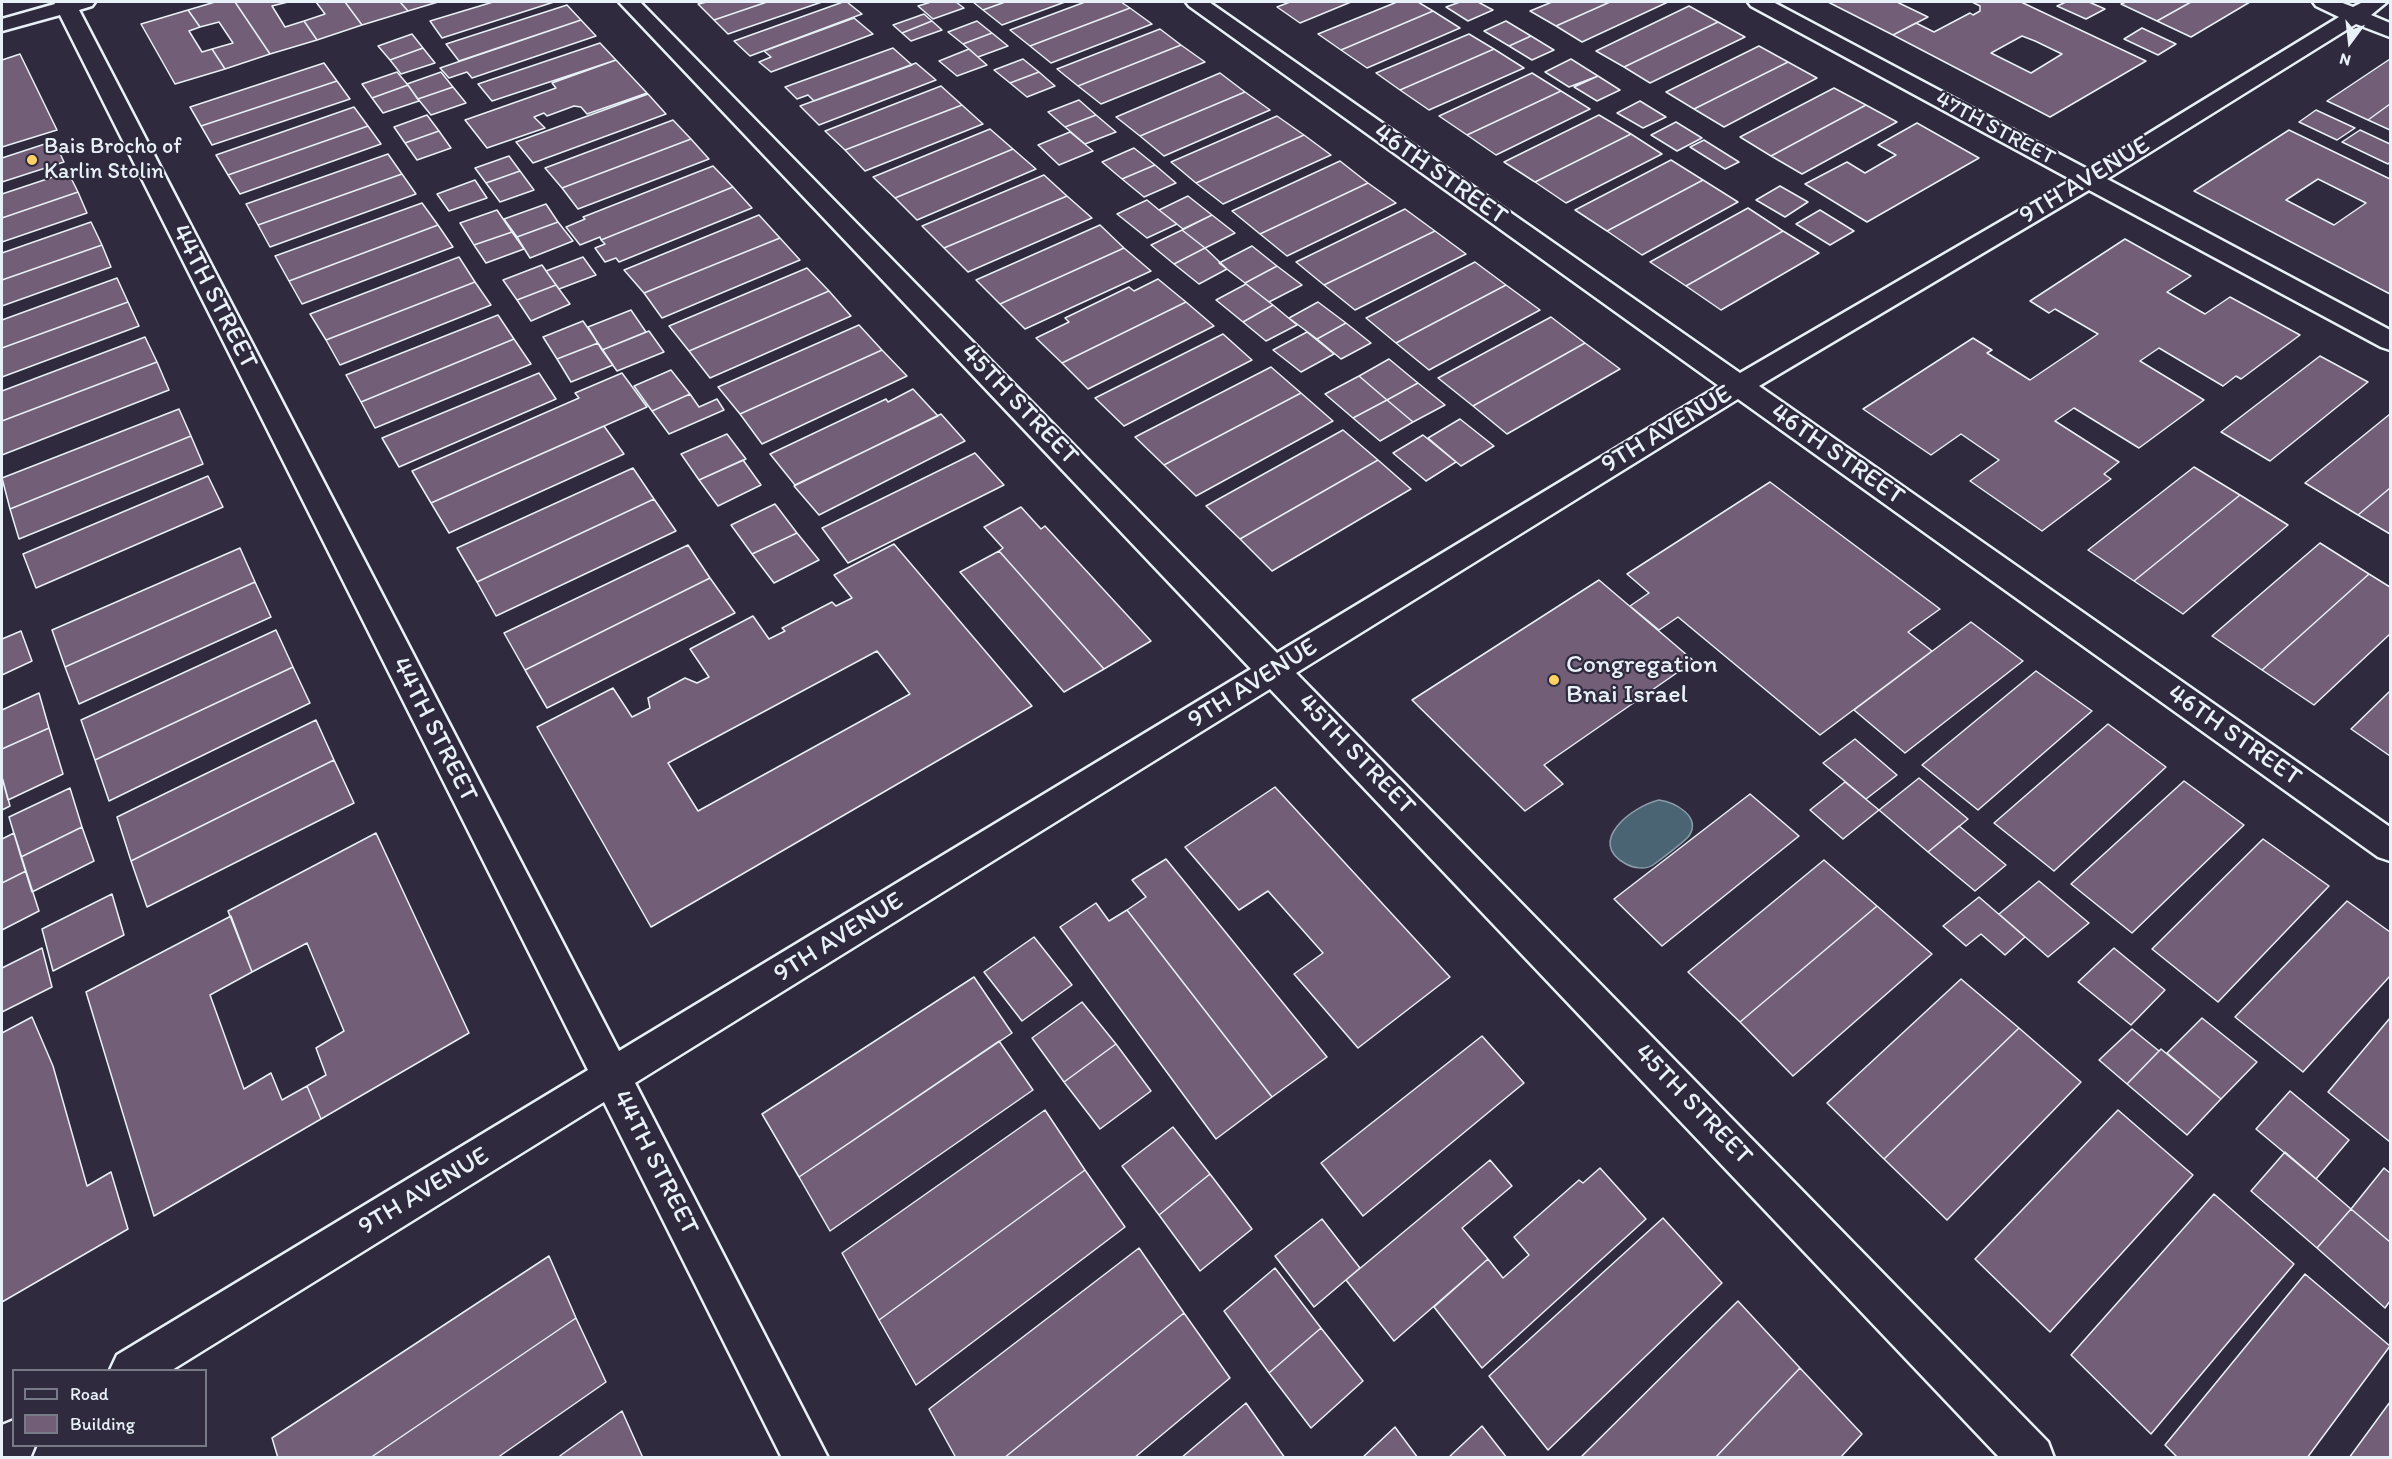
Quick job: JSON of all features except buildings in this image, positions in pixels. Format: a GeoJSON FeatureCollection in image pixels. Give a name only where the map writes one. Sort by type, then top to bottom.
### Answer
{"type":"FeatureCollection","features":[{"type":"Feature","properties":{"kind":"street","name":"45TH STREET"},"geometry":{"type":"LineString","coordinates":[[629,2],[2032,1458]]}},
{"type":"Feature","properties":{"kind":"street","name":"46TH STREET"},"geometry":{"type":"LineString","coordinates":[[1196,2],[2391,846]]}},
{"type":"Feature","properties":{"kind":"street","name":"47TH STREET"},"geometry":{"type":"LineString","coordinates":[[1758,2],[2391,341]]}},
{"type":"Feature","properties":{"kind":"street"},"geometry":{"type":"LineString","coordinates":[[2323,2],[2366,8],[2391,31]]}},
{"type":"Feature","properties":{"kind":"street"},"geometry":{"type":"LineString","coordinates":[[2,26],[72,3]]}},
{"type":"Feature","properties":{"kind":"street","name":"44TH STREET"},"geometry":{"type":"LineString","coordinates":[[72,3],[806,1458]]}},
{"type":"Feature","properties":{"kind":"street","name":"9TH AVENUE"},"geometry":{"type":"LineString","coordinates":[[135,1369],[1739,386],[2089,180],[2366,8]]}},
{"type":"Feature","properties":{"kind":"water"},"geometry":{"type":"Polygon","coordinates":[[[1659,800],[1684,811],[1692,822],[1692,829],[1689,836],[1650,867],[1632,867],[1615,855],[1610,846],[1612,836],[1617,826],[1626,817],[1637,809],[1659,800]]]}},
{"type":"Feature","properties":{"kind":"place","name":"Bais Brocho of Karlin Stolin"},"geometry":{"type":"Point","coordinates":[32,160]}},
{"type":"Feature","properties":{"kind":"place","name":"Congregation Bnai Israel"},"geometry":{"type":"Point","coordinates":[1554,680]}}]}
